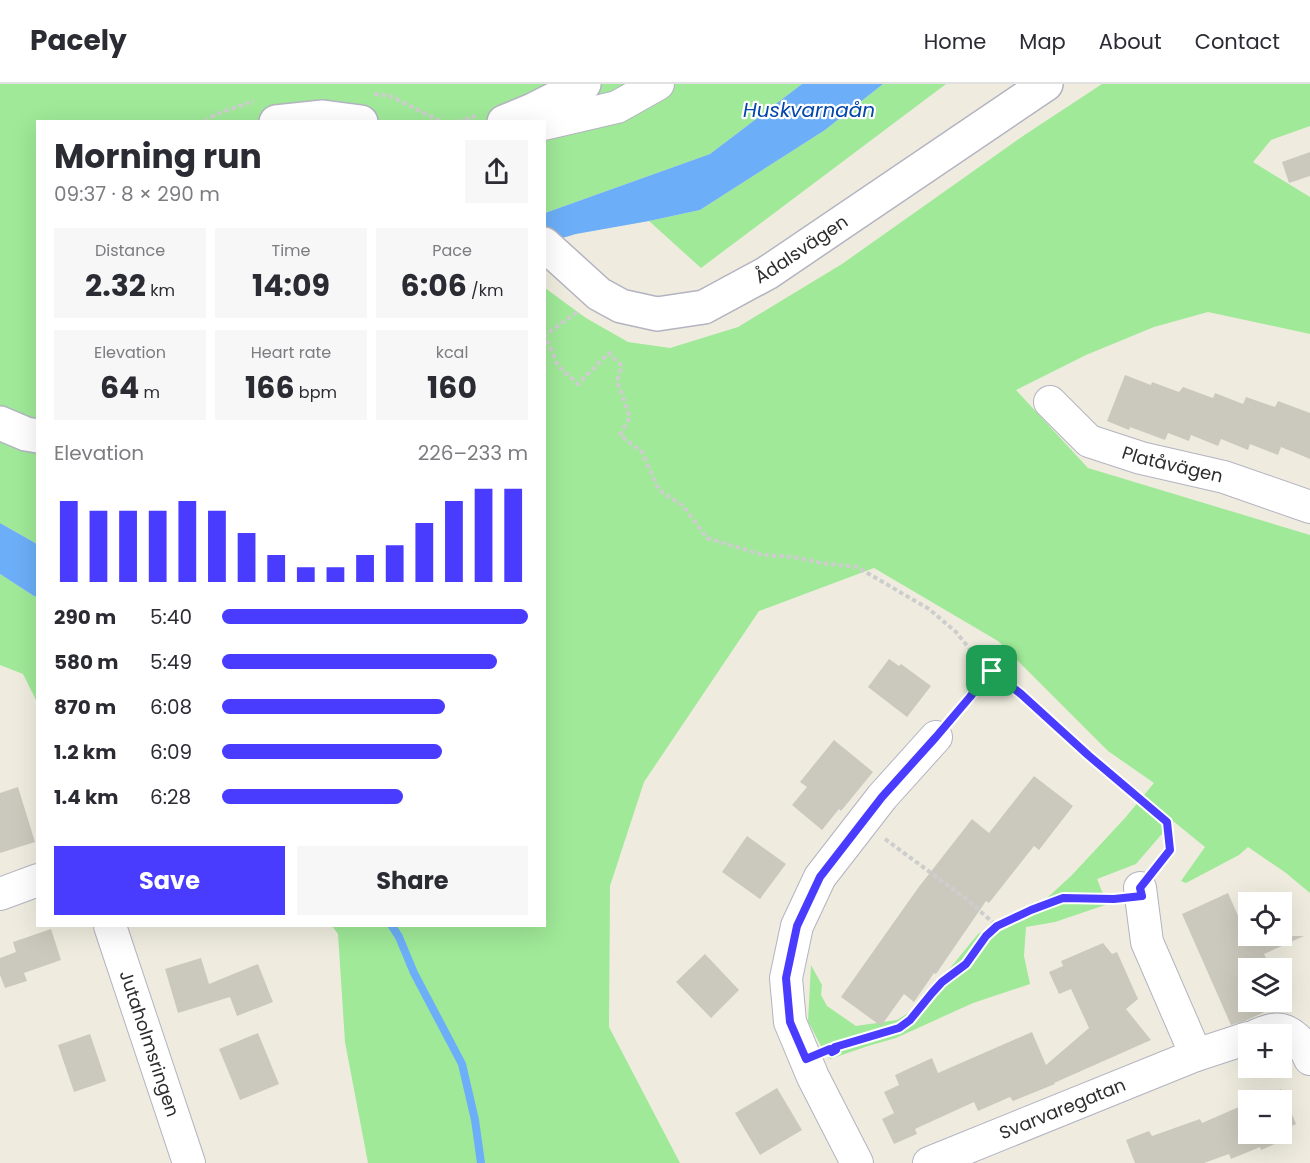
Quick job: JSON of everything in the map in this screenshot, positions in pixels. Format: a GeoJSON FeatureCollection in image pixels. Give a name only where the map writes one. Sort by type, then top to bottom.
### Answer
{"type":"FeatureCollection","features":[{"type":"Feature","properties":{"kind":"main road"},"geometry":{"type":"LineString","coordinates":[[509,120],[584,84]]}},
{"type":"Feature","properties":{"kind":"main road","name":"Ådalsvägen"},"geometry":{"type":"LineString","coordinates":[[546,246],[599,294],[621,306],[657,314],[704,306],[767,273],[1046,84]]}},
{"type":"Feature","properties":{"kind":"main road"},"geometry":{"type":"LineString","coordinates":[[295,120],[323,117],[346,120]]}},
{"type":"Feature","properties":{"kind":"main road"},"geometry":{"type":"LineString","coordinates":[[0,423],[36,436]]}},
{"type":"Feature","properties":{"kind":"street"},"geometry":{"type":"LineString","coordinates":[[546,124],[617,107],[658,84]]}},
{"type":"Feature","properties":{"kind":"street","name":"Platåvägen"},"geometry":{"type":"LineString","coordinates":[[1050,402],[1089,441],[1141,458],[1224,477],[1310,507]]}},
{"type":"Feature","properties":{"kind":"street"},"geometry":{"type":"LineString","coordinates":[[857,1163],[790,1022],[786,978],[797,926],[820,877],[882,797],[936,737]]}},
{"type":"Feature","properties":{"kind":"street"},"geometry":{"type":"LineString","coordinates":[[0,894],[36,881]]}},
{"type":"Feature","properties":{"kind":"street"},"geometry":{"type":"LineString","coordinates":[[1141,892],[1146,942],[1196,1055]]}},
{"type":"Feature","properties":{"kind":"street","name":"Jutaholmsringen"},"geometry":{"type":"LineString","coordinates":[[110,927],[189,1163]]}},
{"type":"Feature","properties":{"kind":"street"},"geometry":{"type":"LineString","coordinates":[[1292,1035],[1306,1049],[1310,1059]]}},
{"type":"Feature","properties":{"kind":"street","name":"Svarvaregatan"},"geometry":{"type":"LineString","coordinates":[[929,1163],[1196,1055],[1238,1041]]}},
{"type":"Feature","properties":{"kind":"path"},"geometry":{"type":"LineString","coordinates":[[546,334],[599,294]]}},
{"type":"Feature","properties":{"kind":"path"},"geometry":{"type":"LineString","coordinates":[[546,337],[558,366],[578,384],[609,353],[622,366],[617,381],[630,417],[620,435],[642,452],[659,490],[683,506],[707,538],[763,555],[794,557],[857,567],[929,609],[956,632],[976,657],[1167,822],[1170,850],[1141,892],[1114,899],[1063,898],[1041,905],[997,926],[986,936],[966,964],[942,982],[905,1024],[885,1033],[835,1047],[836,1050],[832,1052],[830,1049],[806,1059]]}},
{"type":"Feature","properties":{"kind":"path"},"geometry":{"type":"LineString","coordinates":[[936,737],[992,671]]}},
{"type":"Feature","properties":{"kind":"path"},"geometry":{"type":"LineString","coordinates":[[862,822],[965,898],[997,926]]}},
{"type":"Feature","properties":{"kind":"green space"},"geometry":{"type":"Polygon","coordinates":[[[0,84],[802,84],[710,154],[546,213],[546,120],[36,120],[36,543],[0,523],[0,84]]]}},
{"type":"Feature","properties":{"kind":"green space"},"geometry":{"type":"Polygon","coordinates":[[[883,84],[946,84],[701,268],[649,221],[700,210],[825,130],[883,84]]]}},
{"type":"Feature","properties":{"kind":"green space"},"geometry":{"type":"Polygon","coordinates":[[[1102,84],[1310,84],[1310,126],[1271,140],[1253,162],[1310,197],[1310,334],[1208,312],[1154,327],[1086,355],[1016,390],[1088,468],[1310,535],[1310,893],[1248,847],[1239,855],[1186,883],[1181,881],[1205,847],[1173,821],[1136,864],[1097,879],[1105,899],[1111,903],[1055,922],[1026,927],[1024,956],[1030,984],[973,1003],[896,1038],[830,1059],[808,1021],[811,965],[822,985],[821,995],[827,1006],[856,1026],[897,1020],[915,1011],[978,934],[1047,898],[1071,876],[1125,818],[1154,783],[1108,751],[998,641],[874,568],[759,611],[644,782],[610,886],[609,1027],[680,1163],[368,1163],[345,1042],[338,934],[333,927],[546,927],[546,289],[586,318],[628,342],[670,348],[738,327],[842,264],[1023,136],[1102,84]]]}},
{"type":"Feature","properties":{"kind":"green space"},"geometry":{"type":"Polygon","coordinates":[[[0,574],[36,597],[36,700],[23,674],[0,665],[0,574]]]}},
{"type":"Feature","properties":{"kind":"water","name":"Huskvarnaån"},"geometry":{"type":"Polygon","coordinates":[[[802,84],[883,84],[825,130],[700,210],[576,234],[546,243],[546,213],[710,154],[802,84]]]}},
{"type":"Feature","properties":{"kind":"water"},"geometry":{"type":"Polygon","coordinates":[[[0,523],[36,543],[36,597],[0,574],[0,523]]]}},
{"type":"Feature","properties":{"kind":"building"},"geometry":{"type":"Polygon","coordinates":[[[1310,152],[1310,176],[1289,183],[1282,162],[1310,152]]]}},
{"type":"Feature","properties":{"kind":"building"},"geometry":{"type":"Polygon","coordinates":[[[1125,375],[1179,392],[1183,387],[1213,398],[1215,393],[1243,404],[1246,397],[1275,407],[1278,401],[1310,413],[1310,459],[1281,447],[1278,455],[1250,444],[1248,450],[1221,439],[1218,446],[1191,435],[1189,441],[1168,433],[1165,440],[1107,421],[1125,375]]]}},
{"type":"Feature","properties":{"kind":"building"},"geometry":{"type":"Polygon","coordinates":[[[889,659],[899,666],[901,664],[931,686],[907,717],[868,687],[889,659]]]}},
{"type":"Feature","properties":{"kind":"building"},"geometry":{"type":"Polygon","coordinates":[[[834,740],[873,772],[822,830],[792,805],[807,787],[800,782],[834,740]]]}},
{"type":"Feature","properties":{"kind":"building"},"geometry":{"type":"Polygon","coordinates":[[[1034,776],[1073,806],[1039,850],[1034,846],[989,903],[986,901],[914,1002],[904,994],[881,1026],[841,997],[918,888],[972,819],[989,833],[1034,776]]]}},
{"type":"Feature","properties":{"kind":"building"},"geometry":{"type":"Polygon","coordinates":[[[18,787],[35,842],[0,853],[0,793],[18,787]]]}},
{"type":"Feature","properties":{"kind":"building"},"geometry":{"type":"Polygon","coordinates":[[[747,836],[786,864],[760,899],[722,872],[747,836]]]}},
{"type":"Feature","properties":{"kind":"building"},"geometry":{"type":"Polygon","coordinates":[[[1228,893],[1238,916],[1238,946],[1282,946],[1264,954],[1266,958],[1238,958],[1238,1012],[1264,1012],[1231,1025],[1182,914],[1228,893]]]}},
{"type":"Feature","properties":{"kind":"building"},"geometry":{"type":"Polygon","coordinates":[[[51,929],[61,960],[24,973],[27,981],[5,988],[0,975],[0,958],[16,952],[13,942],[51,929]]]}},
{"type":"Feature","properties":{"kind":"building"},"geometry":{"type":"Polygon","coordinates":[[[1292,936],[1304,936],[1292,941],[1292,936]]]}},
{"type":"Feature","properties":{"kind":"building"},"geometry":{"type":"Polygon","coordinates":[[[1103,943],[1112,954],[1117,952],[1138,999],[1126,1009],[1151,1040],[1013,1101],[1010,1097],[978,1111],[974,1102],[915,1129],[917,1134],[894,1144],[882,1119],[894,1113],[884,1092],[899,1085],[895,1075],[932,1058],[938,1073],[1032,1032],[1046,1065],[1089,1028],[1071,989],[1059,994],[1049,972],[1063,966],[1061,961],[1103,943]]]}},
{"type":"Feature","properties":{"kind":"building"},"geometry":{"type":"Polygon","coordinates":[[[705,954],[739,990],[711,1018],[676,982],[705,954]]]}},
{"type":"Feature","properties":{"kind":"building"},"geometry":{"type":"Polygon","coordinates":[[[201,958],[209,984],[258,964],[273,1002],[237,1016],[230,997],[178,1013],[165,969],[201,958]]]}},
{"type":"Feature","properties":{"kind":"building"},"geometry":{"type":"Polygon","coordinates":[[[258,1033],[279,1084],[240,1100],[219,1049],[258,1033]]]}},
{"type":"Feature","properties":{"kind":"building"},"geometry":{"type":"Polygon","coordinates":[[[90,1034],[106,1081],[74,1092],[58,1045],[90,1034]]]}},
{"type":"Feature","properties":{"kind":"building"},"geometry":{"type":"Polygon","coordinates":[[[777,1088],[802,1130],[760,1155],[735,1113],[777,1088]]]}},
{"type":"Feature","properties":{"kind":"building"},"geometry":{"type":"Polygon","coordinates":[[[1238,1107],[1238,1144],[1275,1144],[1261,1150],[1260,1147],[1231,1159],[1229,1154],[1204,1163],[1135,1163],[1126,1140],[1149,1131],[1152,1136],[1200,1119],[1202,1123],[1238,1107]]]}},
{"type":"Feature","properties":{"kind":"waterway"},"geometry":{"type":"LineString","coordinates":[[393,927],[462,1064],[475,1120],[481,1163]]}},
{"type":"Feature","properties":{"kind":"route"},"geometry":{"type":"LineString","coordinates":[[992,671],[1167,822],[1170,850],[1140,888],[1142,896],[1114,899],[1063,898],[997,926],[986,936],[966,964],[942,982],[910,1020],[899,1028],[835,1047],[836,1050],[832,1052],[830,1049],[806,1059],[790,1022],[786,978],[797,926],[820,877],[882,797],[992,671]]}}]}
